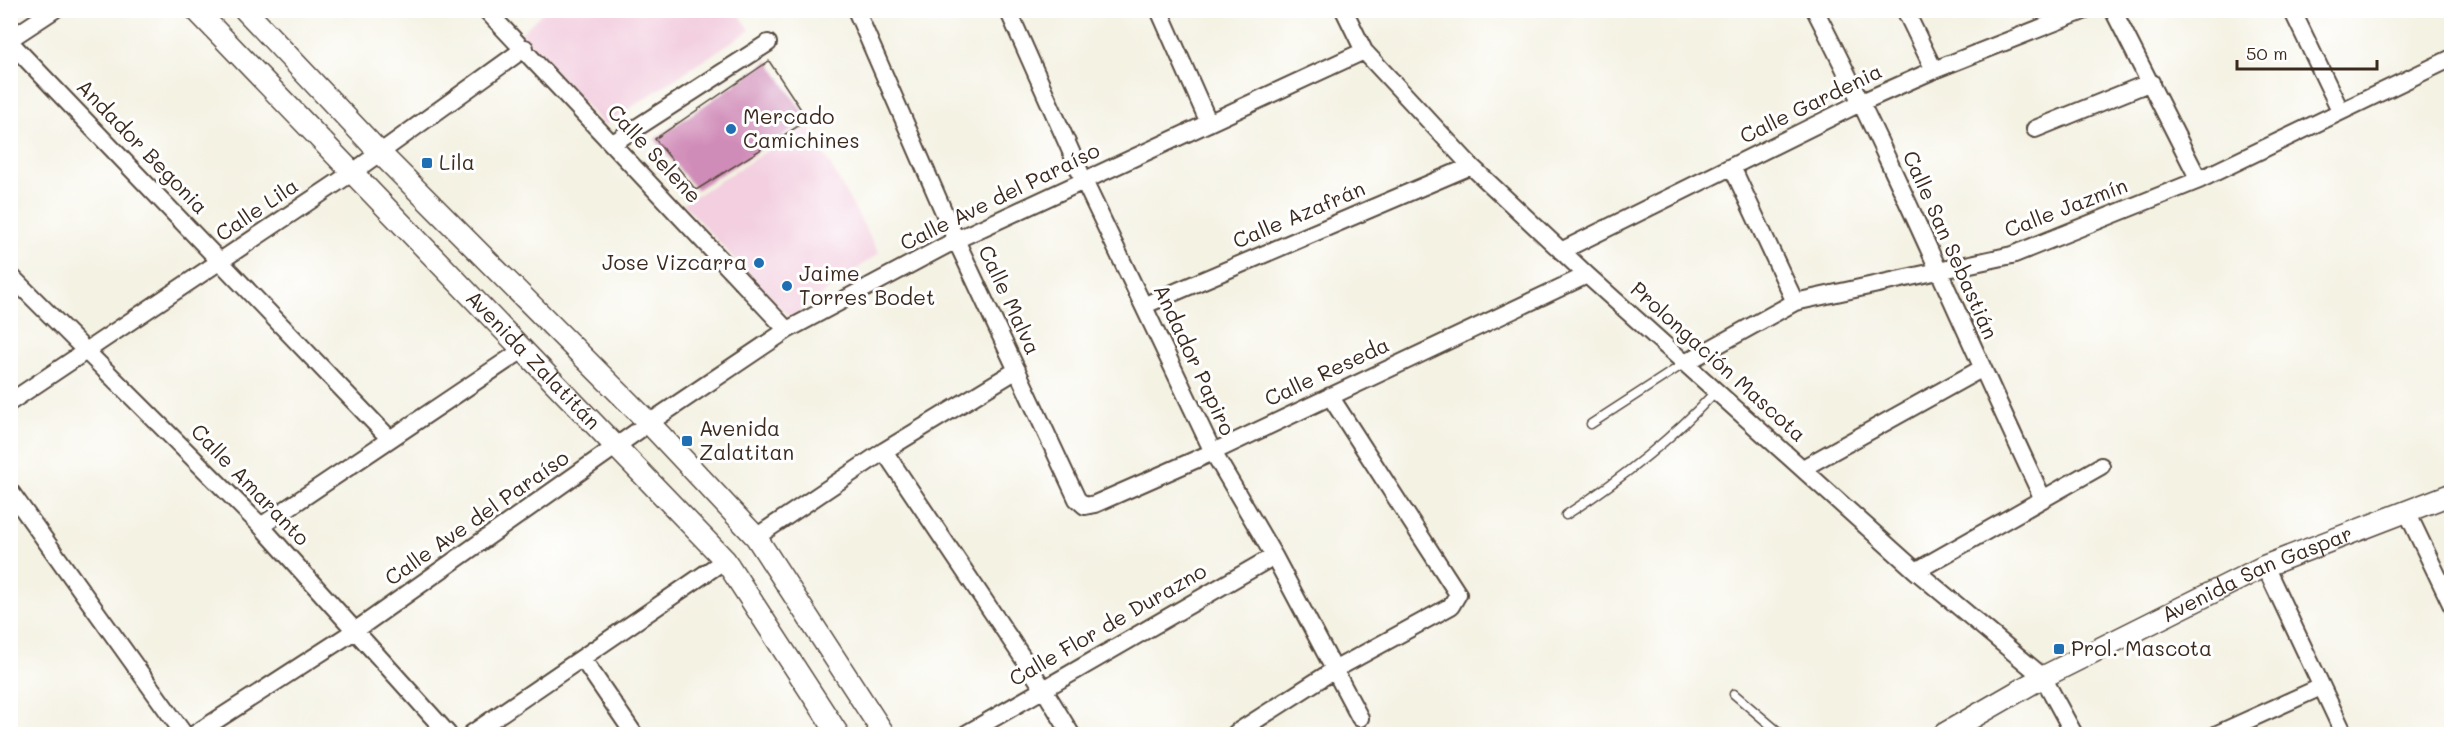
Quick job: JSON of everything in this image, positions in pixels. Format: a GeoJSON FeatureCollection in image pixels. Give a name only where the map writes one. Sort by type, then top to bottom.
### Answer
{"type":"FeatureCollection","features":[{"type":"Feature","properties":{"kind":"street"},"geometry":{"type":"LineString","coordinates":[[10,41],[54,10]]}},
{"type":"Feature","properties":{"kind":"street","name":"Avenida Zalatitán"},"geometry":{"type":"LineString","coordinates":[[196,10],[725,560],[838,735]]}},
{"type":"Feature","properties":{"kind":"street","name":"Avenida Zalatitán"},"geometry":{"type":"LineString","coordinates":[[245,10],[380,153],[649,423],[756,537],[884,735]]}},
{"type":"Feature","properties":{"kind":"street","name":"Calle Selene"},"geometry":{"type":"LineString","coordinates":[[486,10],[525,48],[787,330]]}},
{"type":"Feature","properties":{"kind":"street","name":"Calle Malva"},"geometry":{"type":"LineString","coordinates":[[856,10],[956,240],[1077,499],[1085,506]]}},
{"type":"Feature","properties":{"kind":"street","name":"Andador Papiro"},"geometry":{"type":"LineString","coordinates":[[1008,10],[1084,181],[1213,452],[1274,556],[1360,718]]}},
{"type":"Feature","properties":{"kind":"street"},"geometry":{"type":"LineString","coordinates":[[1159,10],[1209,123]]}},
{"type":"Feature","properties":{"kind":"street","name":"Prolongación Mascota"},"geometry":{"type":"LineString","coordinates":[[1344,10],[1364,51],[1472,166],[1587,274],[1916,571],[2043,676],[2074,735]]}},
{"type":"Feature","properties":{"kind":"street","name":"Calle San Sebastián"},"geometry":{"type":"LineString","coordinates":[[1815,10],[1862,102],[1981,369],[2043,499]]}},
{"type":"Feature","properties":{"kind":"street"},"geometry":{"type":"LineString","coordinates":[[1905,10],[1934,70]]}},
{"type":"Feature","properties":{"kind":"street","name":"Calle Gardenia"},"geometry":{"type":"LineString","coordinates":[[1562,251],[1862,102],[1934,70],[2086,10]]}},
{"type":"Feature","properties":{"kind":"street"},"geometry":{"type":"LineString","coordinates":[[2113,10],[2199,180]]}},
{"type":"Feature","properties":{"kind":"street"},"geometry":{"type":"LineString","coordinates":[[2292,10],[2340,110]]}},
{"type":"Feature","properties":{"kind":"street","name":"Andador Begonia"},"geometry":{"type":"LineString","coordinates":[[10,41],[390,439]]}},
{"type":"Feature","properties":{"kind":"street"},"geometry":{"type":"LineString","coordinates":[[613,143],[768,43]]}},
{"type":"Feature","properties":{"kind":"street","name":"Calle Lila"},"geometry":{"type":"LineString","coordinates":[[10,402],[353,172],[525,48]]}},
{"type":"Feature","properties":{"kind":"street","name":"Calle Ave del Paraíso"},"geometry":{"type":"LineString","coordinates":[[195,735],[356,630],[618,448],[649,423],[787,330],[956,240],[1364,51]]}},
{"type":"Feature","properties":{"kind":"street","name":"Calle Jazmín"},"geometry":{"type":"LineString","coordinates":[[1685,363],[1795,302],[2012,255],[2199,180],[2451,58]]}},
{"type":"Feature","properties":{"kind":"street"},"geometry":{"type":"LineString","coordinates":[[2035,129],[2151,82]]}},
{"type":"Feature","properties":{"kind":"street","name":"Calle Azafrán"},"geometry":{"type":"LineString","coordinates":[[1145,305],[1472,166]]}},
{"type":"Feature","properties":{"kind":"street"},"geometry":{"type":"LineString","coordinates":[[1732,167],[1795,302]]}},
{"type":"Feature","properties":{"kind":"street","name":"Calle Amaranto"},"geometry":{"type":"LineString","coordinates":[[10,274],[261,526],[448,735]]}},
{"type":"Feature","properties":{"kind":"street","name":"Calle Reseda"},"geometry":{"type":"LineString","coordinates":[[1085,506],[1095,504],[1213,452],[1587,274]]}},
{"type":"Feature","properties":{"kind":"street"},"geometry":{"type":"LineString","coordinates":[[261,526],[524,349]]}},
{"type":"Feature","properties":{"kind":"street"},"geometry":{"type":"LineString","coordinates":[[1803,468],[1981,369]]}},
{"type":"Feature","properties":{"kind":"street"},"geometry":{"type":"LineString","coordinates":[[756,537],[884,451],[1017,370]]}},
{"type":"Feature","properties":{"kind":"street"},"geometry":{"type":"LineString","coordinates":[[1236,733],[1334,670],[1451,606],[1458,594],[1330,396]]}},
{"type":"Feature","properties":{"kind":"street"},"geometry":{"type":"LineString","coordinates":[[884,451],[1043,687],[1071,735]]}},
{"type":"Feature","properties":{"kind":"street"},"geometry":{"type":"LineString","coordinates":[[1916,571],[2101,466]]}},
{"type":"Feature","properties":{"kind":"street"},"geometry":{"type":"LineString","coordinates":[[10,491],[184,735]]}},
{"type":"Feature","properties":{"kind":"street","name":"Avenida San Gaspar"},"geometry":{"type":"LineString","coordinates":[[1944,735],[2043,676],[2265,566],[2451,494]]}},
{"type":"Feature","properties":{"kind":"street"},"geometry":{"type":"LineString","coordinates":[[2406,510],[2451,606]]}},
{"type":"Feature","properties":{"kind":"street","name":"Calle Flor de Durazno"},"geometry":{"type":"LineString","coordinates":[[966,735],[1043,687],[1274,556]]}},
{"type":"Feature","properties":{"kind":"street"},"geometry":{"type":"LineString","coordinates":[[471,735],[725,560]]}},
{"type":"Feature","properties":{"kind":"street"},"geometry":{"type":"LineString","coordinates":[[2265,566],[2344,735]]}},
{"type":"Feature","properties":{"kind":"street"},"geometry":{"type":"LineString","coordinates":[[582,658],[634,735]]}},
{"type":"Feature","properties":{"kind":"street"},"geometry":{"type":"LineString","coordinates":[[2217,735],[2320,687]]}},
{"type":"Feature","properties":{"kind":"lane"},"geometry":{"type":"LineString","coordinates":[[1591,424],[1685,363]]}},
{"type":"Feature","properties":{"kind":"lane"},"geometry":{"type":"LineString","coordinates":[[1566,515],[1613,485],[1697,412],[1716,391]]}},
{"type":"Feature","properties":{"kind":"lane"},"geometry":{"type":"LineString","coordinates":[[1734,694],[1781,735]]}},
{"type":"Feature","properties":{"kind":"shaded area"},"geometry":{"type":"Polygon","coordinates":[[[545,10],[737,11],[750,30],[604,125],[520,34],[545,10]]]}},
{"type":"Feature","properties":{"kind":"shaded area"},"geometry":{"type":"Polygon","coordinates":[[[808,125],[879,253],[790,318],[683,204],[808,125]]]}},
{"type":"Feature","properties":{"kind":"building","name":"Mercado Camichines"},"geometry":{"type":"Polygon","coordinates":[[[769,61],[808,120],[696,190],[655,139],[769,61]]]}},
{"type":"Feature","properties":{"kind":"place","name":"Mercado Camichines"},"geometry":{"type":"Point","coordinates":[731,129]}},
{"type":"Feature","properties":{"kind":"place","name":"Lila"},"geometry":{"type":"Point","coordinates":[427,163]}},
{"type":"Feature","properties":{"kind":"place","name":"Jose Vizcarra"},"geometry":{"type":"Point","coordinates":[759,263]}},
{"type":"Feature","properties":{"kind":"place","name":"Jaime Torres Bodet"},"geometry":{"type":"Point","coordinates":[787,286]}},
{"type":"Feature","properties":{"kind":"place","name":"Avenida Zalatitan"},"geometry":{"type":"Point","coordinates":[687,441]}},
{"type":"Feature","properties":{"kind":"place","name":"Prol. Mascota"},"geometry":{"type":"Point","coordinates":[2059,649]}}]}
